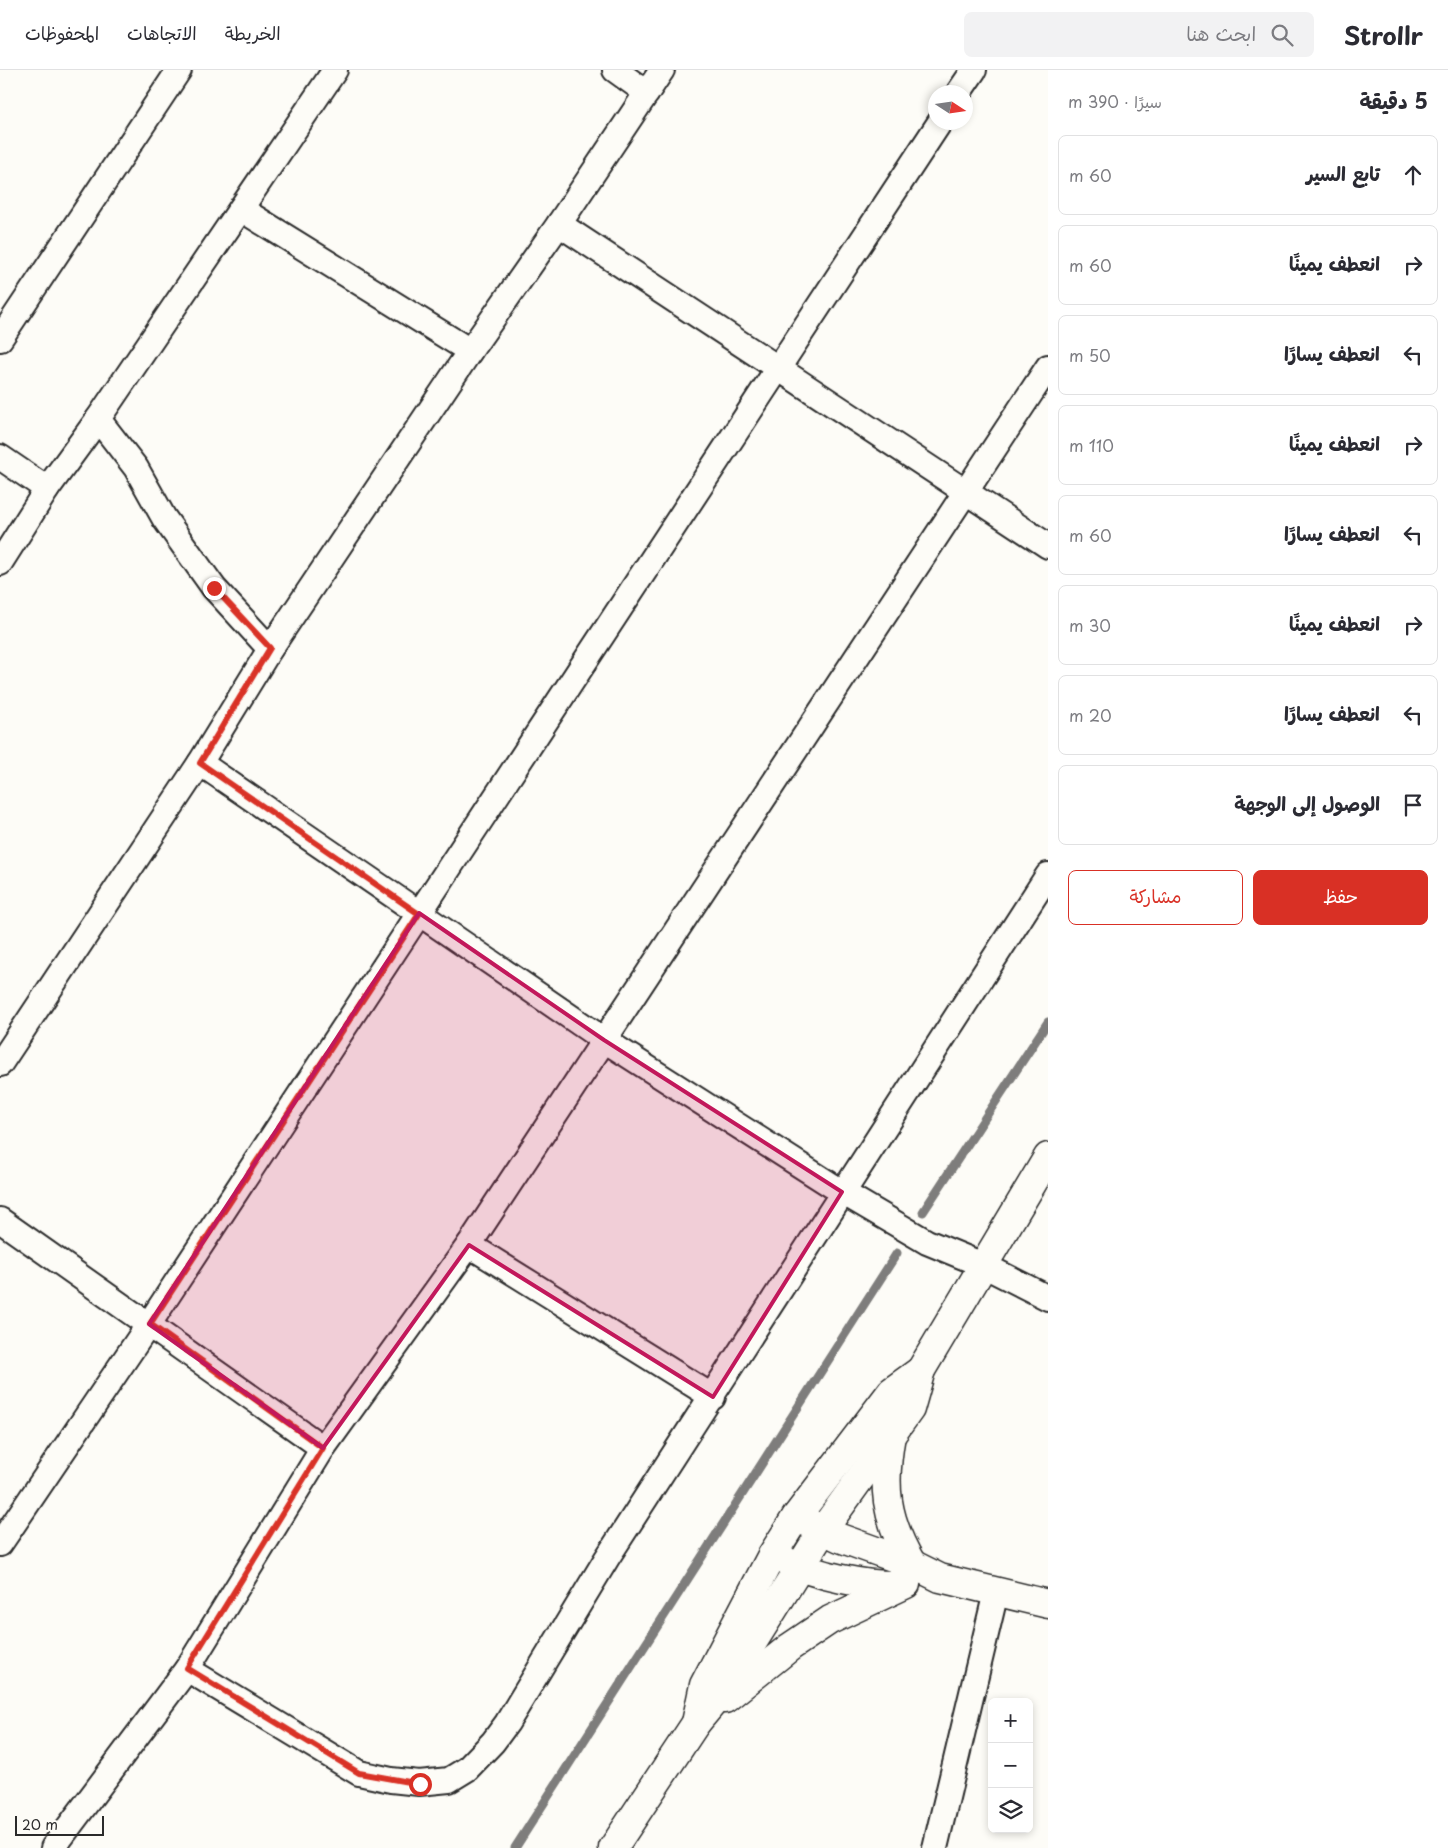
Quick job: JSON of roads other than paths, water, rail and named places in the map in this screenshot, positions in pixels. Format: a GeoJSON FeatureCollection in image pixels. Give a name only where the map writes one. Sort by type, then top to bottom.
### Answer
{"type":"FeatureCollection","features":[{"type":"Feature","properties":{"kind":"main road"},"geometry":{"type":"LineString","coordinates":[[613,1848],[702,1718],[823,1530],[910,1409],[921,1370],[1048,1157]]}},
{"type":"Feature","properties":{"kind":"main road"},"geometry":{"type":"LineString","coordinates":[[702,1718],[704,1685],[772,1555],[796,1517],[892,1391],[921,1370]]}},
{"type":"Feature","properties":{"kind":"main road"},"geometry":{"type":"LineString","coordinates":[[891,1435],[886,1480],[896,1538],[909,1574]]}},
{"type":"Feature","properties":{"kind":"main road"},"geometry":{"type":"LineString","coordinates":[[796,1517],[909,1574],[940,1578],[1048,1604]]}},
{"type":"Feature","properties":{"kind":"main road"},"geometry":{"type":"LineString","coordinates":[[772,1555],[800,1568],[871,1583],[909,1574]]}},
{"type":"Feature","properties":{"kind":"main road"},"geometry":{"type":"LineString","coordinates":[[702,1718],[790,1647],[830,1620],[909,1574]]}},
{"type":"Feature","properties":{"kind":"street"},"geometry":{"type":"LineString","coordinates":[[0,339],[179,70]]}},
{"type":"Feature","properties":{"kind":"street"},"geometry":{"type":"LineString","coordinates":[[0,563],[47,488],[98,419],[335,70]]}},
{"type":"Feature","properties":{"kind":"street"},"geometry":{"type":"LineString","coordinates":[[615,70],[647,93]]}},
{"type":"Feature","properties":{"kind":"street"},"geometry":{"type":"LineString","coordinates":[[0,1064],[200,763],[270,648],[470,350],[559,224],[662,70]]}},
{"type":"Feature","properties":{"kind":"street"},"geometry":{"type":"LineString","coordinates":[[964,85],[974,70]]}},
{"type":"Feature","properties":{"kind":"street"},"geometry":{"type":"LineString","coordinates":[[0,1544],[150,1324],[935,130]]}},
{"type":"Feature","properties":{"kind":"street"},"geometry":{"type":"LineString","coordinates":[[241,209],[470,350]]}},
{"type":"Feature","properties":{"kind":"street"},"geometry":{"type":"LineString","coordinates":[[559,224],[966,490],[1048,546]]}},
{"type":"Feature","properties":{"kind":"street"},"geometry":{"type":"LineString","coordinates":[[53,1848],[187,1668],[323,1448],[470,1245],[1048,367]]}},
{"type":"Feature","properties":{"kind":"street"},"geometry":{"type":"LineString","coordinates":[[98,419],[136,468],[164,518],[214,588],[270,648]]}},
{"type":"Feature","properties":{"kind":"street"},"geometry":{"type":"LineString","coordinates":[[0,457],[47,488]]}},
{"type":"Feature","properties":{"kind":"street"},"geometry":{"type":"LineString","coordinates":[[200,763],[604,1040],[842,1192],[927,1242],[983,1265],[1048,1298]]}},
{"type":"Feature","properties":{"kind":"street"},"geometry":{"type":"LineString","coordinates":[[187,1668],[359,1773],[420,1784],[449,1780],[467,1769],[508,1723],[608,1558],[1048,875]]}},
{"type":"Feature","properties":{"kind":"street"},"geometry":{"type":"LineString","coordinates":[[0,1220],[150,1324],[323,1448]]}},
{"type":"Feature","properties":{"kind":"street"},"geometry":{"type":"LineString","coordinates":[[470,1245],[713,1397]]}},
{"type":"Feature","properties":{"kind":"street"},"geometry":{"type":"LineString","coordinates":[[935,1848],[996,1592]]}},
{"type":"Feature","properties":{"kind":"waterway"},"geometry":{"type":"LineString","coordinates":[[923,1212],[1048,1022]]}},
{"type":"Feature","properties":{"kind":"waterway"},"geometry":{"type":"LineString","coordinates":[[515,1848],[897,1253]]}}]}
